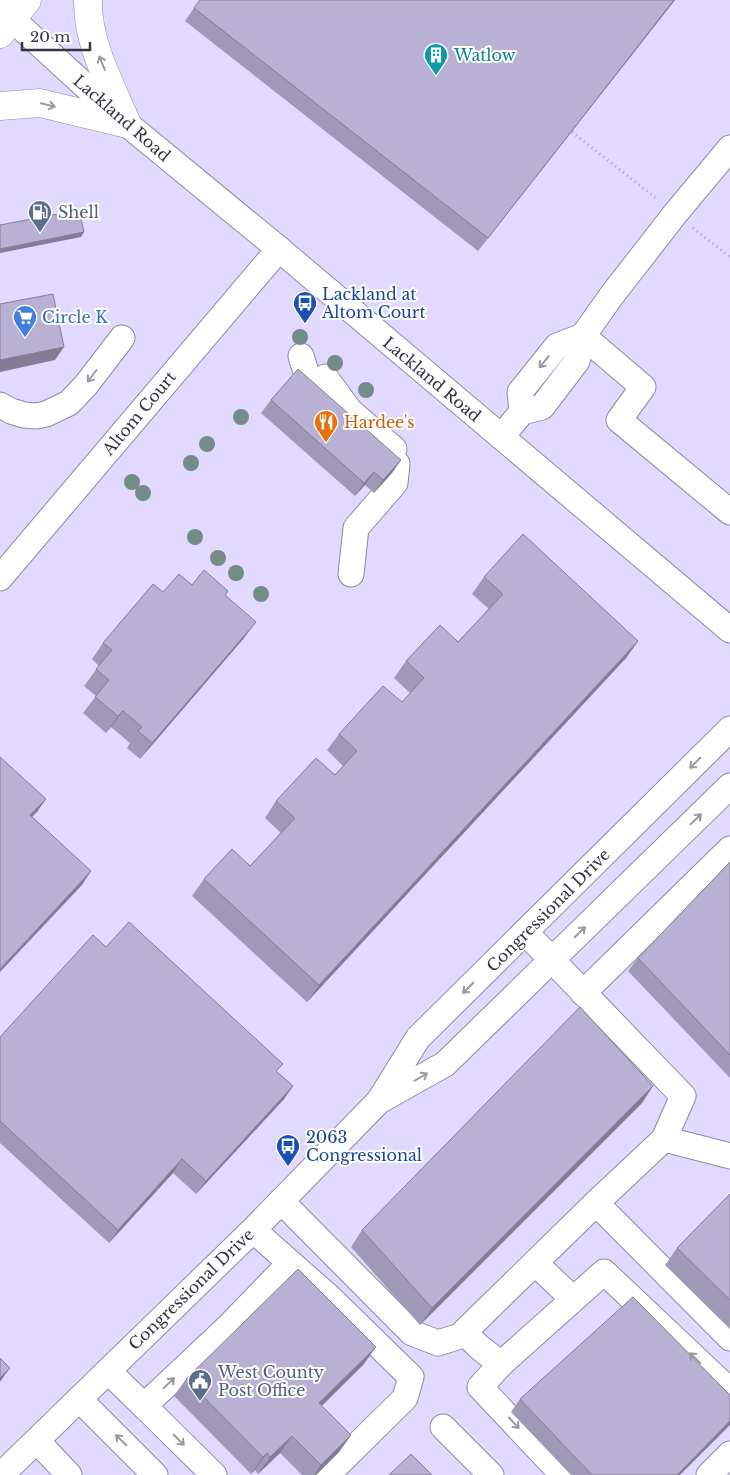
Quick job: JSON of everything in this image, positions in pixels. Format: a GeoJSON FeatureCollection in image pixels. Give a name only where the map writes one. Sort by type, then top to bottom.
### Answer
{"type":"FeatureCollection","features":[{"type":"Feature","properties":{"kind":"main road"},"geometry":{"type":"LineString","coordinates":[[88,0],[88,14],[95,47],[127,124]]}},
{"type":"Feature","properties":{"kind":"main road"},"geometry":{"type":"LineString","coordinates":[[0,106],[40,103],[127,124]]}},
{"type":"Feature","properties":{"kind":"street","name":"Lackland Road"},"geometry":{"type":"LineString","coordinates":[[10,15],[127,124],[279,249],[730,630]]}},
{"type":"Feature","properties":{"kind":"street"},"geometry":{"type":"LineString","coordinates":[[501,437],[522,412],[542,407],[577,361],[584,336],[612,295],[675,214],[730,148]]}},
{"type":"Feature","properties":{"kind":"street","name":"Altom Court"},"geometry":{"type":"LineString","coordinates":[[0,578],[279,249]]}},
{"type":"Feature","properties":{"kind":"street"},"geometry":{"type":"LineString","coordinates":[[584,336],[643,387],[619,420],[730,512]]}},
{"type":"Feature","properties":{"kind":"street"},"geometry":{"type":"LineString","coordinates":[[0,405],[24,415],[46,414],[57,410],[69,403],[86,385],[122,338]]}},
{"type":"Feature","properties":{"kind":"street"},"geometry":{"type":"LineString","coordinates":[[301,356],[311,389],[397,464],[395,483],[356,528],[351,574]]}},
{"type":"Feature","properties":{"kind":"street"},"geometry":{"type":"LineString","coordinates":[[325,377],[350,410],[408,461],[413,470],[411,484],[367,537],[368,555]]}},
{"type":"Feature","properties":{"kind":"street","name":"Congressional Drive"},"geometry":{"type":"LineString","coordinates":[[2,1475],[253,1230],[379,1102],[418,1038],[730,729]]}},
{"type":"Feature","properties":{"kind":"street","name":"Congressional Drive"},"geometry":{"type":"LineString","coordinates":[[379,1102],[445,1064],[730,786]]}},
{"type":"Feature","properties":{"kind":"street"},"geometry":{"type":"LineString","coordinates":[[583,993],[730,849]]}},
{"type":"Feature","properties":{"kind":"street"},"geometry":{"type":"LineString","coordinates":[[281,1201],[412,1334],[438,1343],[460,1336],[664,1139],[683,1096],[525,932]]}},
{"type":"Feature","properties":{"kind":"street"},"geometry":{"type":"LineString","coordinates":[[664,1139],[730,1156]]}},
{"type":"Feature","properties":{"kind":"street"},"geometry":{"type":"LineString","coordinates":[[596,1203],[730,1338]]}},
{"type":"Feature","properties":{"kind":"street"},"geometry":{"type":"LineString","coordinates":[[253,1230],[329,1297],[411,1377],[405,1398],[327,1475]]}},
{"type":"Feature","properties":{"kind":"street"},"geometry":{"type":"LineString","coordinates":[[144,1406],[229,1326],[290,1262]]}},
{"type":"Feature","properties":{"kind":"street"},"geometry":{"type":"LineString","coordinates":[[535,1263],[573,1299]]}},
{"type":"Feature","properties":{"kind":"street"},"geometry":{"type":"LineString","coordinates":[[563,1475],[480,1387],[501,1364],[604,1272],[730,1391]]}},
{"type":"Feature","properties":{"kind":"street"},"geometry":{"type":"LineString","coordinates":[[464,1332],[479,1347],[501,1364]]}},
{"type":"Feature","properties":{"kind":"street"},"geometry":{"type":"LineString","coordinates":[[108,1371],[214,1475]]}},
{"type":"Feature","properties":{"kind":"street"},"geometry":{"type":"LineString","coordinates":[[79,1399],[155,1475]]}},
{"type":"Feature","properties":{"kind":"street"},"geometry":{"type":"LineString","coordinates":[[443,1427],[491,1475]]}},
{"type":"Feature","properties":{"kind":"street"},"geometry":{"type":"LineString","coordinates":[[37,1441],[68,1475]]}},
{"type":"Feature","properties":{"kind":"street"},"geometry":{"type":"LineString","coordinates":[[709,1475],[730,1454]]}},
{"type":"Feature","properties":{"kind":"path"},"geometry":{"type":"LineString","coordinates":[[572,132],[730,257]]}},
{"type":"Feature","properties":{"kind":"building","name":"Watlow"},"geometry":{"type":"Polygon","coordinates":[[[200,0],[674,0],[488,238],[194,8],[200,0]]]}},
{"type":"Feature","properties":{"kind":"building","name":"Shell"},"geometry":{"type":"Polygon","coordinates":[[[79,210],[84,232],[0,249],[0,225],[79,210]]]}},
{"type":"Feature","properties":{"kind":"building","name":"Circle K"},"geometry":{"type":"Polygon","coordinates":[[[53,294],[64,347],[0,360],[0,304],[53,294]]]}},
{"type":"Feature","properties":{"kind":"building"},"geometry":{"type":"Polygon","coordinates":[[[298,369],[401,460],[383,480],[374,472],[364,483],[271,400],[298,369]]]}},
{"type":"Feature","properties":{"kind":"building"},"geometry":{"type":"Polygon","coordinates":[[[523,534],[638,641],[319,985],[204,879],[232,849],[250,866],[295,818],[276,801],[316,758],[335,775],[357,751],[339,734],[383,686],[402,702],[424,678],[406,661],[440,625],[458,642],[503,594],[484,577],[523,534]]]}},
{"type":"Feature","properties":{"kind":"building"},"geometry":{"type":"Polygon","coordinates":[[[204,570],[228,591],[225,595],[256,622],[152,743],[138,731],[142,727],[123,711],[118,716],[95,697],[109,680],[96,669],[112,650],[103,643],[153,584],[163,592],[179,574],[192,585],[204,570]]]}},
{"type":"Feature","properties":{"kind":"building"},"geometry":{"type":"Polygon","coordinates":[[[0,757],[46,799],[30,815],[91,871],[0,969],[0,757]]]}},
{"type":"Feature","properties":{"kind":"building"},"geometry":{"type":"Polygon","coordinates":[[[730,862],[730,1055],[638,958],[730,862]]]}},
{"type":"Feature","properties":{"kind":"building"},"geometry":{"type":"Polygon","coordinates":[[[129,922],[283,1064],[276,1071],[293,1086],[206,1181],[182,1159],[118,1230],[0,1121],[0,1037],[93,935],[106,947],[129,922]]]}},
{"type":"Feature","properties":{"kind":"building"},"geometry":{"type":"Polygon","coordinates":[[[580,1007],[653,1086],[432,1308],[362,1230],[580,1007]]]}},
{"type":"Feature","properties":{"kind":"building"},"geometry":{"type":"Polygon","coordinates":[[[730,1194],[730,1300],[677,1248],[730,1194]]]}},
{"type":"Feature","properties":{"kind":"building"},"geometry":{"type":"Polygon","coordinates":[[[298,1269],[376,1347],[319,1403],[351,1435],[321,1465],[292,1436],[270,1457],[267,1453],[263,1457],[186,1379],[298,1269]]]}},
{"type":"Feature","properties":{"kind":"building"},"geometry":{"type":"Polygon","coordinates":[[[633,1297],[730,1395],[730,1421],[677,1475],[592,1475],[520,1399],[633,1297]]]}},
{"type":"Feature","properties":{"kind":"building"},"geometry":{"type":"Polygon","coordinates":[[[0,1358],[10,1368],[0,1378],[0,1358]]]}},
{"type":"Feature","properties":{"kind":"building"},"geometry":{"type":"Polygon","coordinates":[[[411,1454],[432,1475],[389,1475],[411,1454]]]}},
{"type":"Feature","properties":{"kind":"place","name":"Watlow"},"geometry":{"type":"Point","coordinates":[436,76]}},
{"type":"Feature","properties":{"kind":"place","name":"Shell"},"geometry":{"type":"Point","coordinates":[40,233]}},
{"type":"Feature","properties":{"kind":"place","name":"Lackland at Altom Court"},"geometry":{"type":"Point","coordinates":[305,324]}},
{"type":"Feature","properties":{"kind":"place","name":"Circle K"},"geometry":{"type":"Point","coordinates":[25,338]}},
{"type":"Feature","properties":{"kind":"place","name":"Hardee's"},"geometry":{"type":"Point","coordinates":[326,443]}},
{"type":"Feature","properties":{"kind":"place","name":"2063 Congressional"},"geometry":{"type":"Point","coordinates":[288,1167]}},
{"type":"Feature","properties":{"kind":"place","name":"West County Post Office"},"geometry":{"type":"Point","coordinates":[200,1402]}}]}
